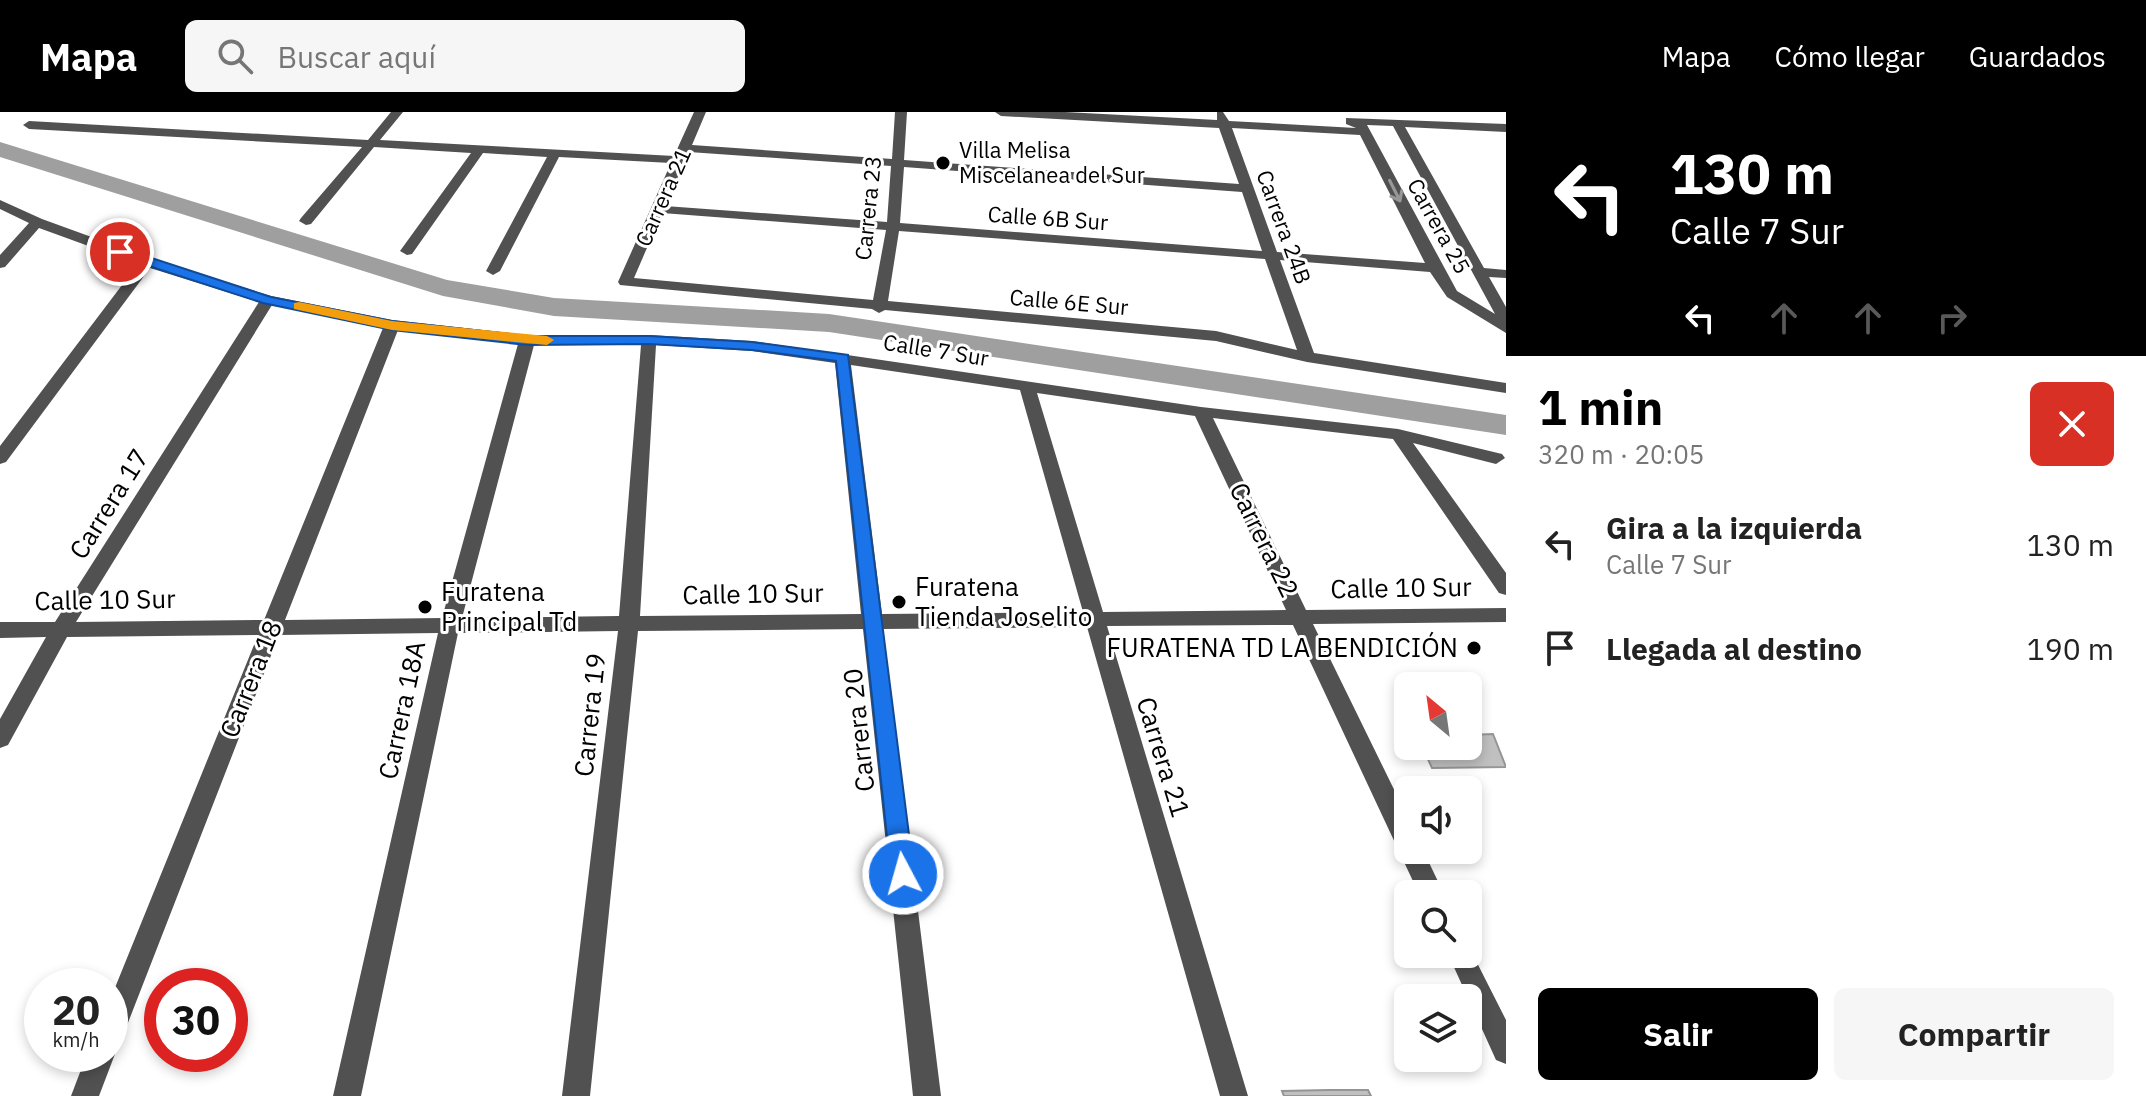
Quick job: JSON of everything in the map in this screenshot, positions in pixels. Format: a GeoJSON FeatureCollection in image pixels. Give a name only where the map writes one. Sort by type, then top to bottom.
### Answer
{"type":"FeatureCollection","features":[{"type":"Feature","properties":{"kind":"street"},"geometry":{"type":"LineString","coordinates":[[45,112],[29,125],[555,153],[682,154],[897,163],[1247,188]]}},
{"type":"Feature","properties":{"kind":"street"},"geometry":{"type":"LineString","coordinates":[[306,221],[397,112]]}},
{"type":"Feature","properties":{"kind":"street","name":"Carrera 21"},"geometry":{"type":"LineString","coordinates":[[625,282],[700,112]]}},
{"type":"Feature","properties":{"kind":"street","name":"Carrera 23"},"geometry":{"type":"LineString","coordinates":[[879,308],[893,229],[901,112]]}},
{"type":"Feature","properties":{"kind":"street"},"geometry":{"type":"LineString","coordinates":[[1001,112],[1221,117],[1362,127],[1506,128]]}},
{"type":"Feature","properties":{"kind":"street"},"geometry":{"type":"LineString","coordinates":[[1202,112],[1221,117]]}},
{"type":"Feature","properties":{"kind":"street","name":"Carrera 24B"},"geometry":{"type":"LineString","coordinates":[[1221,117],[1307,357]]}},
{"type":"Feature","properties":{"kind":"street"},"geometry":{"type":"LineString","coordinates":[[1398,125],[1428,131],[1506,136]]}},
{"type":"Feature","properties":{"kind":"street","name":"Carrera 25"},"geometry":{"type":"LineString","coordinates":[[1398,125],[1506,321]]}},
{"type":"Feature","properties":{"kind":"street","name":"Carrera 25"},"geometry":{"type":"LineString","coordinates":[[1362,127],[1435,268],[1452,294],[1506,328]]}},
{"type":"Feature","properties":{"kind":"street"},"geometry":{"type":"LineString","coordinates":[[407,251],[480,149]]}},
{"type":"Feature","properties":{"kind":"street"},"geometry":{"type":"LineString","coordinates":[[493,271],[555,153]]}},
{"type":"Feature","properties":{"kind":"street","name":"Calle 7 Sur"},"geometry":{"type":"LineString","coordinates":[[0,204],[37,222],[147,262],[268,300],[392,325],[527,340],[649,340],[752,346],[1201,412],[1398,434],[1496,458]]}},
{"type":"Feature","properties":{"kind":"street","name":"Calle 6B Sur"},"geometry":{"type":"LineString","coordinates":[[657,209],[1435,268]]}},
{"type":"Feature","properties":{"kind":"street"},"geometry":{"type":"LineString","coordinates":[[0,264],[37,222]]}},
{"type":"Feature","properties":{"kind":"street"},"geometry":{"type":"LineString","coordinates":[[0,458],[147,262]]}},
{"type":"Feature","properties":{"kind":"street"},"geometry":{"type":"LineString","coordinates":[[1477,272],[1506,274]]}},
{"type":"Feature","properties":{"kind":"street","name":"Calle 6E Sur"},"geometry":{"type":"LineString","coordinates":[[625,282],[879,308],[1216,336],[1307,357],[1506,388]]}},
{"type":"Feature","properties":{"kind":"street","name":"Carrera 17"},"geometry":{"type":"LineString","coordinates":[[0,739],[61,629],[268,300]]}},
{"type":"Feature","properties":{"kind":"street","name":"Carrera 18"},"geometry":{"type":"LineString","coordinates":[[128,988],[392,325]]}},
{"type":"Feature","properties":{"kind":"street","name":"Carrera 18A"},"geometry":{"type":"LineString","coordinates":[[347,1096],[450,625],[527,340]]}},
{"type":"Feature","properties":{"kind":"street","name":"Carrera 19"},"geometry":{"type":"LineString","coordinates":[[576,1096],[629,623],[649,340]]}},
{"type":"Feature","properties":{"kind":"street","name":"Carrera 20"},"geometry":{"type":"LineString","coordinates":[[842,358],[875,621],[927,1096]]}},
{"type":"Feature","properties":{"kind":"street","name":"Carrera 21"},"geometry":{"type":"LineString","coordinates":[[1027,386],[1234,1096]]}},
{"type":"Feature","properties":{"kind":"street","name":"Carrera 22"},"geometry":{"type":"LineString","coordinates":[[1201,412],[1394,813]]}},
{"type":"Feature","properties":{"kind":"street"},"geometry":{"type":"LineString","coordinates":[[1398,434],[1506,588]]}},
{"type":"Feature","properties":{"kind":"street","name":"Calle 10 Sur"},"geometry":{"type":"LineString","coordinates":[[0,630],[1506,615]]}},
{"type":"Feature","properties":{"kind":"street"},"geometry":{"type":"LineString","coordinates":[[1468,968],[1506,1050]]}},
{"type":"Feature","properties":{"kind":"street"},"geometry":{"type":"LineString","coordinates":[[85,1096],[94,1072]]}},
{"type":"Feature","properties":{"kind":"building"},"geometry":{"type":"Polygon","coordinates":[[[1482,734],[1493,734],[1506,767],[1432,768],[1428,760],[1482,760],[1482,734]]]}},
{"type":"Feature","properties":{"kind":"building"},"geometry":{"type":"Polygon","coordinates":[[[1368,1090],[1371,1096],[1284,1096],[1282,1091],[1368,1090]]]}},
{"type":"Feature","properties":{"kind":"waterway"},"geometry":{"type":"LineString","coordinates":[[0,149],[443,288],[554,307],[829,323],[1506,425]]}},
{"type":"Feature","properties":{"kind":"slow traffic"},"geometry":{"type":"LineString","coordinates":[[299,306],[392,325],[547,340]]}},
{"type":"Feature","properties":{"kind":"place","name":"Villa Melisa Miscelanea del Sur"},"geometry":{"type":"Point","coordinates":[943,163]}},
{"type":"Feature","properties":{"kind":"place","name":"Furatena Tienda Joselito"},"geometry":{"type":"Point","coordinates":[899,602]}},
{"type":"Feature","properties":{"kind":"place","name":"Furatena Principal Td"},"geometry":{"type":"Point","coordinates":[425,607]}},
{"type":"Feature","properties":{"kind":"place","name":"FURATENA TD LA BENDICIÓN"},"geometry":{"type":"Point","coordinates":[1474,648]}},
{"type":"Feature","properties":{"kind":"route"},"geometry":{"type":"LineString","coordinates":[[120,252],[268,300],[392,325],[527,340],[649,340],[752,346],[842,358],[903,874]]}}]}
